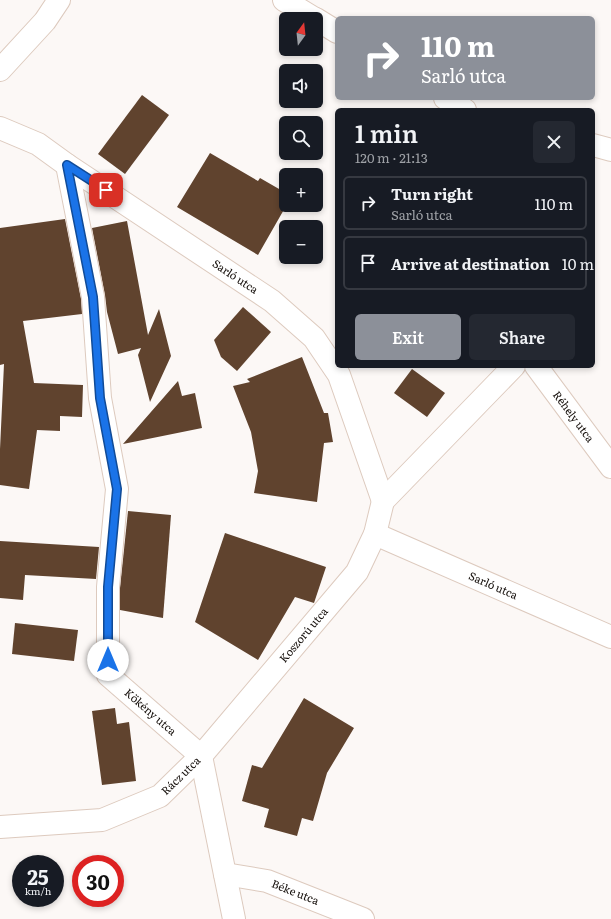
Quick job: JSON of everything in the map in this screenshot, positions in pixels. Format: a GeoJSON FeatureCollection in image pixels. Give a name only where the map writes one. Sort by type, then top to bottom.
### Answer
{"type":"FeatureCollection","features":[{"type":"Feature","properties":{"kind":"street"},"geometry":{"type":"LineString","coordinates":[[0,70],[45,21],[59,0]]}},
{"type":"Feature","properties":{"kind":"street"},"geometry":{"type":"LineString","coordinates":[[284,0],[304,12]]}},
{"type":"Feature","properties":{"kind":"street"},"geometry":{"type":"LineString","coordinates":[[323,23],[335,31]]}},
{"type":"Feature","properties":{"kind":"street"},"geometry":{"type":"LineString","coordinates":[[448,100],[461,108]]}},
{"type":"Feature","properties":{"kind":"street","name":"Sarló utca"},"geometry":{"type":"LineString","coordinates":[[0,128],[38,144],[67,165],[272,301],[314,338],[339,375],[383,501]]}},
{"type":"Feature","properties":{"kind":"street"},"geometry":{"type":"LineString","coordinates":[[595,146],[611,150]]}},
{"type":"Feature","properties":{"kind":"street","name":"Kökény utca"},"geometry":{"type":"LineString","coordinates":[[67,165],[93,297],[100,398],[117,489],[108,587],[108,675],[201,756]]}},
{"type":"Feature","properties":{"kind":"street"},"geometry":{"type":"LineString","coordinates":[[383,501],[512,368]]}},
{"type":"Feature","properties":{"kind":"street","name":"Réhely utca"},"geometry":{"type":"LineString","coordinates":[[537,368],[611,467]]}},
{"type":"Feature","properties":{"kind":"street","name":"Koszorú utca"},"geometry":{"type":"LineString","coordinates":[[201,756],[356,572],[375,534],[383,501]]}},
{"type":"Feature","properties":{"kind":"street","name":"Sarló utca"},"geometry":{"type":"LineString","coordinates":[[375,534],[611,637]]}},
{"type":"Feature","properties":{"kind":"street","name":"Rácz utca"},"geometry":{"type":"LineString","coordinates":[[0,828],[102,820],[160,796],[201,756]]}},
{"type":"Feature","properties":{"kind":"street","name":"Rácz utca"},"geometry":{"type":"LineString","coordinates":[[201,756],[234,919]]}},
{"type":"Feature","properties":{"kind":"street","name":"Béke utca"},"geometry":{"type":"LineString","coordinates":[[225,874],[267,882],[363,919]]}},
{"type":"Feature","properties":{"kind":"building"},"geometry":{"type":"Polygon","coordinates":[[[142,95],[169,115],[125,174],[98,154],[142,95]]]}},
{"type":"Feature","properties":{"kind":"building"},"geometry":{"type":"Polygon","coordinates":[[[210,153],[258,181],[260,178],[279,189],[279,212],[283,212],[258,255],[177,207],[210,153]]]}},
{"type":"Feature","properties":{"kind":"building"},"geometry":{"type":"Polygon","coordinates":[[[65,219],[81,299],[82,314],[23,321],[34,383],[83,385],[82,417],[60,416],[60,431],[37,430],[29,489],[0,485],[4,364],[0,365],[0,228],[65,219]]]}},
{"type":"Feature","properties":{"kind":"building"},"geometry":{"type":"Polygon","coordinates":[[[127,221],[148,335],[159,309],[171,356],[150,402],[138,355],[141,348],[118,354],[107,312],[92,228],[127,221]]]}},
{"type":"Feature","properties":{"kind":"building"},"geometry":{"type":"Polygon","coordinates":[[[243,307],[271,332],[237,371],[221,357],[214,340],[243,307]]]}},
{"type":"Feature","properties":{"kind":"building"},"geometry":{"type":"Polygon","coordinates":[[[302,357],[324,413],[328,413],[333,442],[324,443],[317,502],[254,493],[258,471],[251,432],[233,386],[250,382],[247,379],[302,357]]]}},
{"type":"Feature","properties":{"kind":"building"},"geometry":{"type":"Polygon","coordinates":[[[412,369],[445,393],[427,417],[394,393],[412,369]]]}},
{"type":"Feature","properties":{"kind":"building"},"geometry":{"type":"Polygon","coordinates":[[[178,381],[182,396],[195,393],[202,428],[123,444],[178,381]]]}},
{"type":"Feature","properties":{"kind":"building"},"geometry":{"type":"Polygon","coordinates":[[[128,511],[171,515],[163,618],[120,610],[120,588],[128,511]]]}},
{"type":"Feature","properties":{"kind":"building"},"geometry":{"type":"Polygon","coordinates":[[[225,533],[326,567],[314,603],[295,597],[258,660],[195,622],[225,533]]]}},
{"type":"Feature","properties":{"kind":"building"},"geometry":{"type":"Polygon","coordinates":[[[0,541],[99,547],[96,579],[25,575],[23,600],[0,598],[0,541]]]}},
{"type":"Feature","properties":{"kind":"building"},"geometry":{"type":"Polygon","coordinates":[[[15,623],[78,630],[74,661],[12,654],[15,623]]]}},
{"type":"Feature","properties":{"kind":"building"},"geometry":{"type":"Polygon","coordinates":[[[304,698],[354,728],[327,773],[313,821],[302,818],[297,836],[264,827],[269,809],[242,801],[252,765],[262,768],[304,698]]]}},
{"type":"Feature","properties":{"kind":"building"},"geometry":{"type":"Polygon","coordinates":[[[115,708],[117,724],[129,722],[136,781],[102,785],[92,711],[115,708]]]}},
{"type":"Feature","properties":{"kind":"route"},"geometry":{"type":"LineString","coordinates":[[106,190],[67,165],[93,297],[100,398],[117,489],[108,587],[108,660]]}}]}
